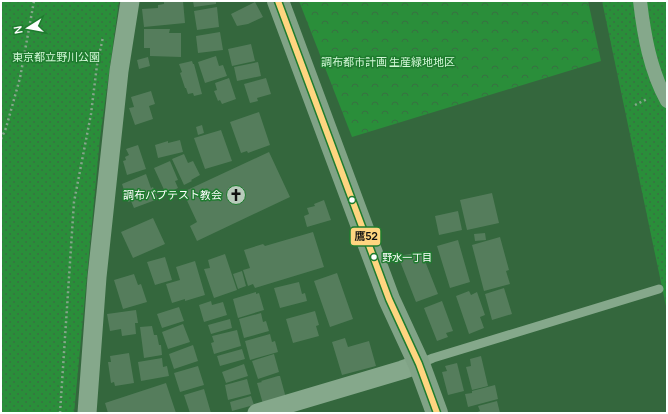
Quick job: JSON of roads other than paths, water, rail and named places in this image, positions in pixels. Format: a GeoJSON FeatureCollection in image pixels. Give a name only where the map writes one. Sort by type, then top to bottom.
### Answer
{"type":"FeatureCollection","features":[{"type":"Feature","properties":{"kind":"main road"},"geometry":{"type":"LineString","coordinates":[[278,1],[389,299],[419,364],[437,413]]}},
{"type":"Feature","properties":{"kind":"street"},"geometry":{"type":"LineString","coordinates":[[87,413],[98,269],[119,71],[130,1]]}},
{"type":"Feature","properties":{"kind":"street"},"geometry":{"type":"LineString","coordinates":[[640,1],[643,30],[649,54],[662,92],[667,101]]}},
{"type":"Feature","properties":{"kind":"street"},"geometry":{"type":"LineString","coordinates":[[257,413],[419,364]]}},
{"type":"Feature","properties":{"kind":"lane"},"geometry":{"type":"LineString","coordinates":[[419,364],[455,351],[659,289]]}},
{"type":"Feature","properties":{"kind":"place","name":"調布バプテスト教会"},"geometry":{"type":"Point","coordinates":[236,195]}},
{"type":"Feature","properties":{"kind":"place","name":"野水一丁目"},"geometry":{"type":"Point","coordinates":[374,257]}},
{"type":"Feature","properties":{"kind":"park label","name":"東京都立野川公園"},"geometry":{"type":"Point","coordinates":[56,57]}},
{"type":"Feature","properties":{"kind":"park label","name":"調布都市計画 生産緑地地区"},"geometry":{"type":"Point","coordinates":[388,62]}}]}
